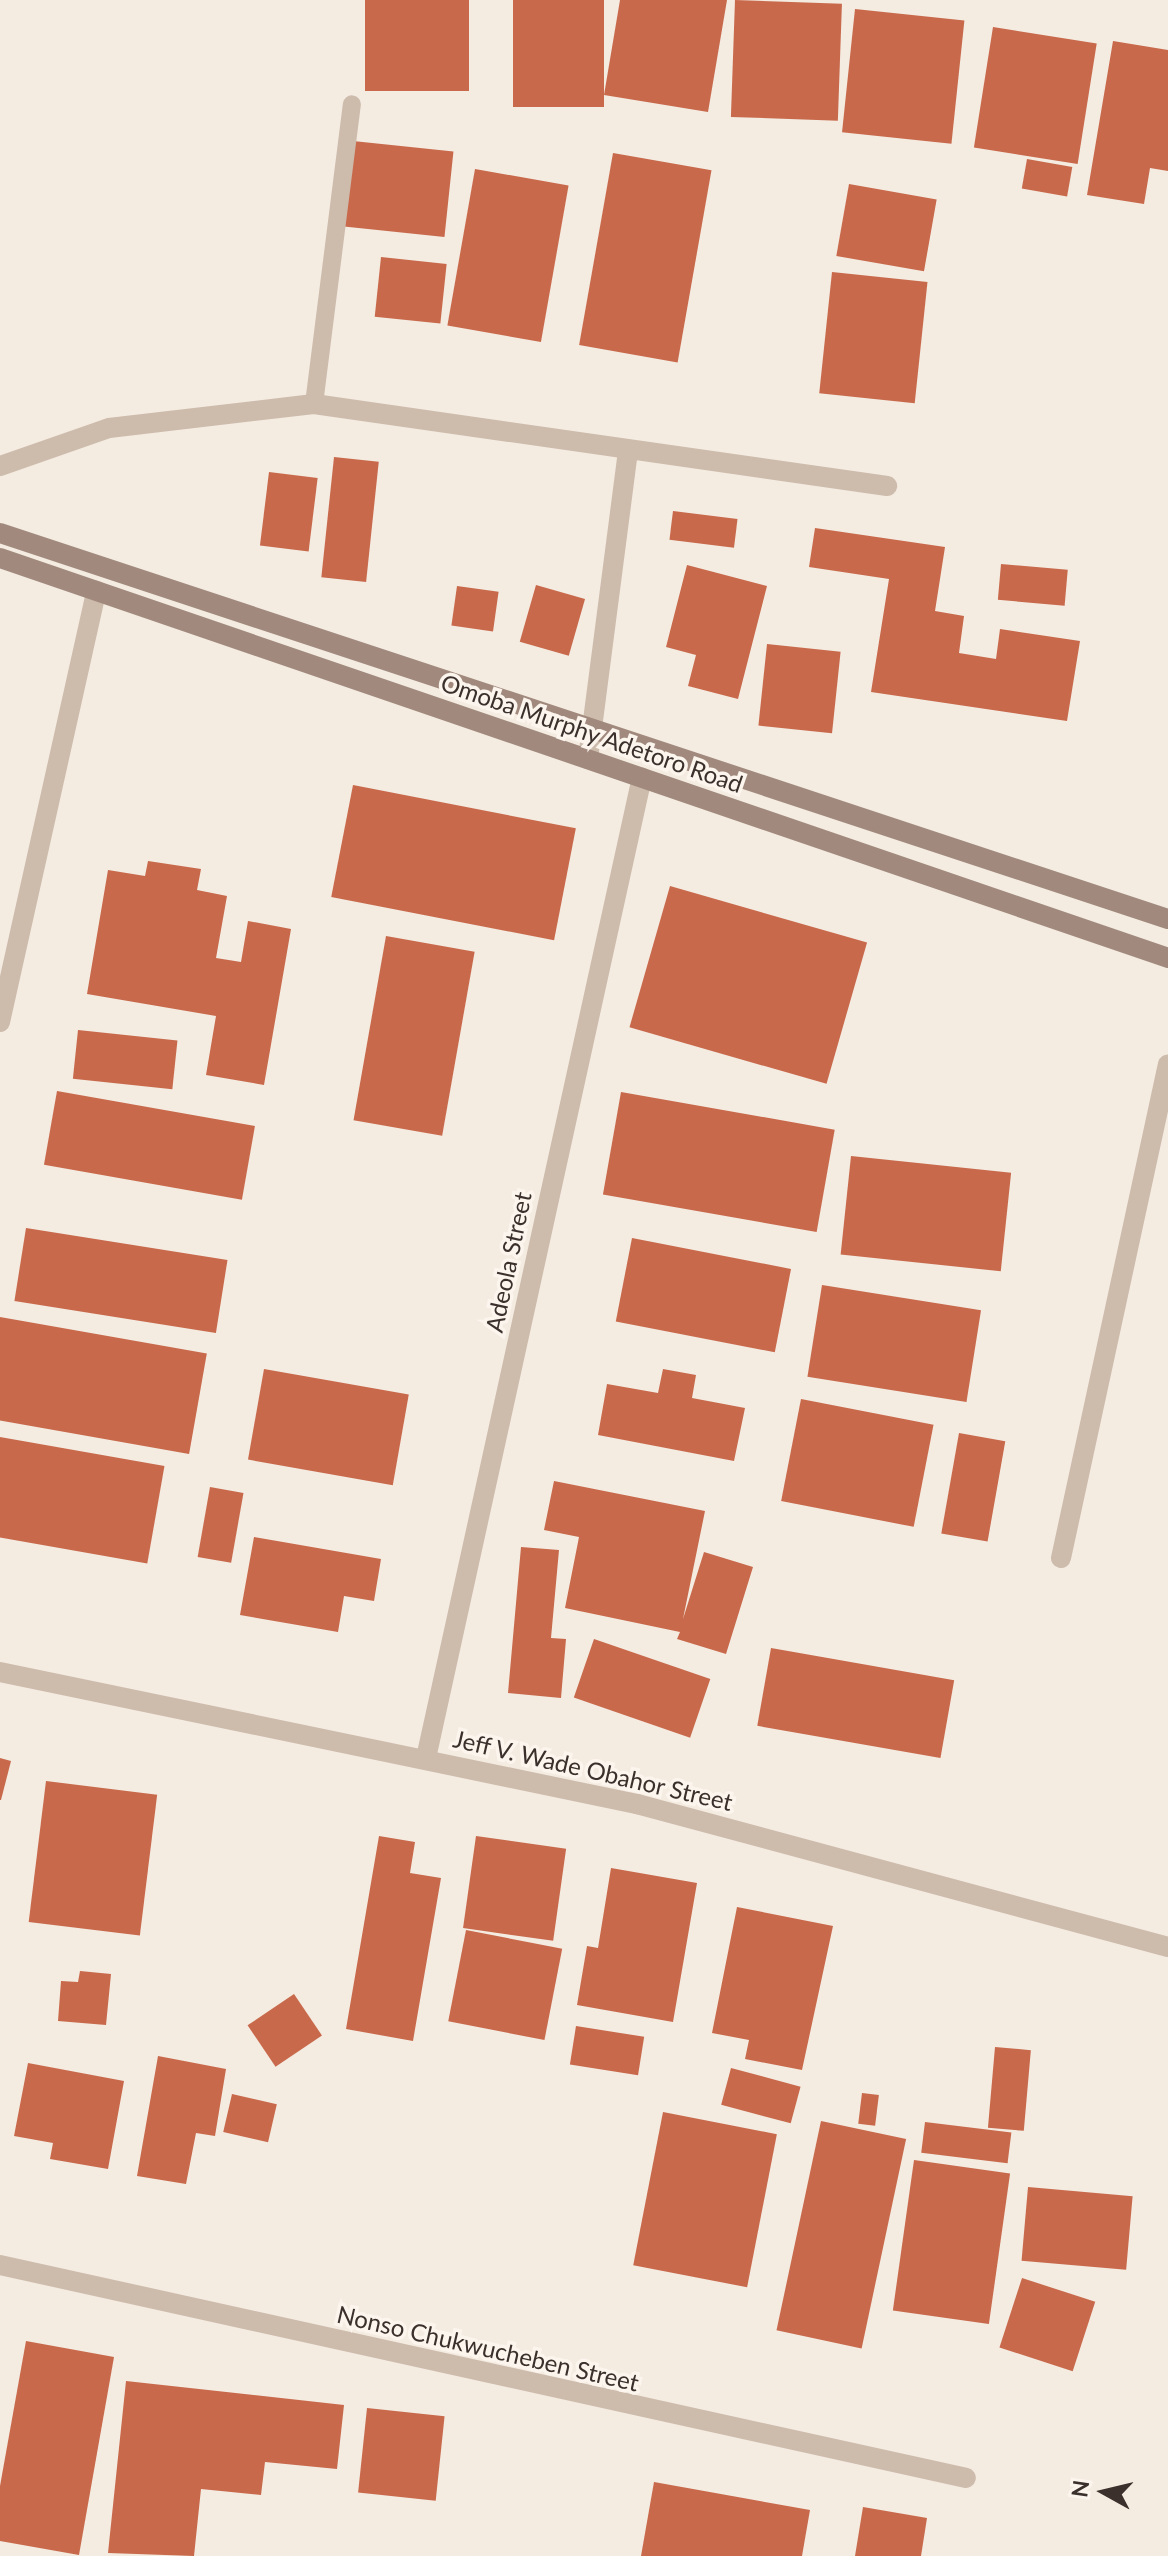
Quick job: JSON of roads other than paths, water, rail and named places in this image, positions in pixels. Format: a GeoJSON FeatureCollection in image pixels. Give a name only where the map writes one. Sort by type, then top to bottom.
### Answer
{"type":"FeatureCollection","features":[{"type":"Feature","properties":{"kind":"street"},"geometry":{"type":"LineString","coordinates":[[0,466],[109,428],[314,404],[628,453],[887,486]]}},
{"type":"Feature","properties":{"kind":"street"},"geometry":{"type":"LineString","coordinates":[[588,759],[628,453]]}},
{"type":"Feature","properties":{"kind":"street","name":"Omoba Murphy Adetoro Road"},"geometry":{"type":"LineString","coordinates":[[0,533],[1168,919]]}},
{"type":"Feature","properties":{"kind":"street","name":"Omoba Murphy Adetoro Road"},"geometry":{"type":"LineString","coordinates":[[0,558],[1168,958]]}},
{"type":"Feature","properties":{"kind":"street"},"geometry":{"type":"LineString","coordinates":[[0,1022],[96,591]]}},
{"type":"Feature","properties":{"kind":"street","name":"Adeola Street"},"geometry":{"type":"LineString","coordinates":[[426,1758],[642,777]]}},
{"type":"Feature","properties":{"kind":"street"},"geometry":{"type":"LineString","coordinates":[[1061,1558],[1168,1064]]}},
{"type":"Feature","properties":{"kind":"street","name":"Jeff V. Wade Obahor Street"},"geometry":{"type":"LineString","coordinates":[[0,1672],[637,1804],[1168,1947]]}},
{"type":"Feature","properties":{"kind":"street","name":"Nonso Chukwucheben Street"},"geometry":{"type":"LineString","coordinates":[[0,2265],[966,2478]]}},
{"type":"Feature","properties":{"kind":"lane"},"geometry":{"type":"LineString","coordinates":[[314,404],[352,104]]}}]}
